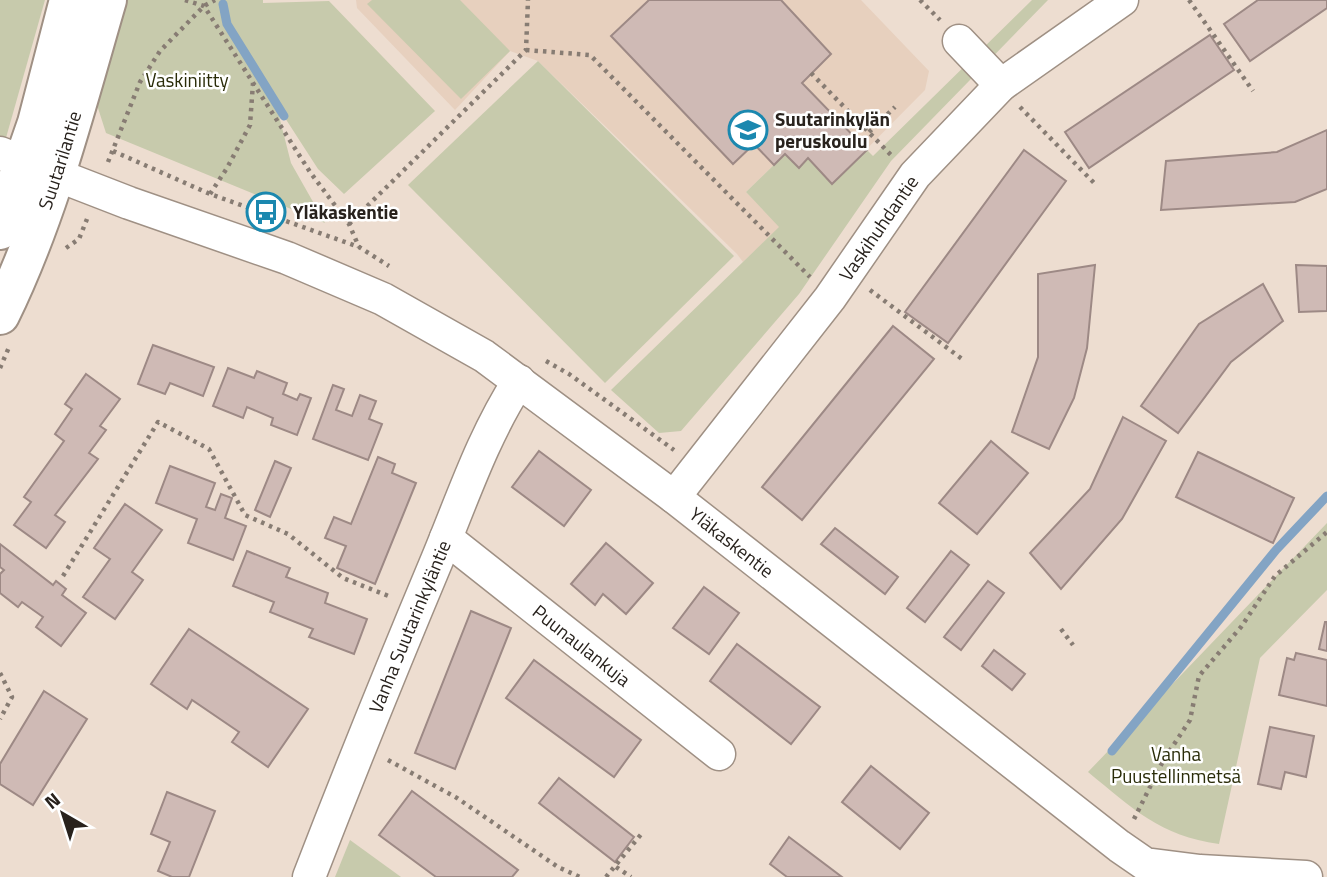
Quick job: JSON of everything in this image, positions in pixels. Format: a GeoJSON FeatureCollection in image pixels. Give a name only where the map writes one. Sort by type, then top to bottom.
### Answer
{"type":"FeatureCollection","features":[{"type":"Feature","properties":{"kind":"main road","name":"Suutarilantie"},"geometry":{"type":"LineString","coordinates":[[0,315],[17,280],[28,163],[69,0]]}},
{"type":"Feature","properties":{"kind":"main road","name":"Suutarilantie"},"geometry":{"type":"LineString","coordinates":[[0,230],[28,163],[107,0]]}},
{"type":"Feature","properties":{"kind":"street","name":"Vaskihuhdantie"},"geometry":{"type":"LineString","coordinates":[[674,497],[830,298],[915,175],[1008,94],[1100,6]]}},
{"type":"Feature","properties":{"kind":"street"},"geometry":{"type":"LineString","coordinates":[[959,41],[1008,94]]}},
{"type":"Feature","properties":{"kind":"street","name":"Yläkaskentie"},"geometry":{"type":"LineString","coordinates":[[28,163],[129,203],[288,258],[383,299],[484,356],[674,497],[1119,846],[1142,870],[1306,877]]}},
{"type":"Feature","properties":{"kind":"street","name":"Vanha Suutarinkyläntie"},"geometry":{"type":"LineString","coordinates":[[309,877],[359,747],[446,538],[501,409],[519,381]]}},
{"type":"Feature","properties":{"kind":"street","name":"Puunaulankuja"},"geometry":{"type":"LineString","coordinates":[[446,538],[719,754]]}},
{"type":"Feature","properties":{"kind":"path"},"geometry":{"type":"LineString","coordinates":[[185,0],[206,3],[215,0]]}},
{"type":"Feature","properties":{"kind":"path"},"geometry":{"type":"LineString","coordinates":[[349,224],[526,50],[528,0]]}},
{"type":"Feature","properties":{"kind":"path"},"geometry":{"type":"LineString","coordinates":[[1188,0],[1253,91]]}},
{"type":"Feature","properties":{"kind":"path"},"geometry":{"type":"LineString","coordinates":[[206,3],[310,172],[349,224],[359,247]]}},
{"type":"Feature","properties":{"kind":"path"},"geometry":{"type":"LineString","coordinates":[[113,151],[140,82],[159,51],[206,3]]}},
{"type":"Feature","properties":{"kind":"path"},"geometry":{"type":"LineString","coordinates":[[526,50],[590,55],[816,283]]}},
{"type":"Feature","properties":{"kind":"path"},"geometry":{"type":"LineString","coordinates":[[811,73],[900,164]]}},
{"type":"Feature","properties":{"kind":"path"},"geometry":{"type":"LineString","coordinates":[[210,194],[250,125],[253,82]]}},
{"type":"Feature","properties":{"kind":"path"},"geometry":{"type":"LineString","coordinates":[[1008,94],[1097,186]]}},
{"type":"Feature","properties":{"kind":"path"},"geometry":{"type":"LineString","coordinates":[[869,132],[895,107]]}},
{"type":"Feature","properties":{"kind":"path"},"geometry":{"type":"LineString","coordinates":[[866,286],[962,359]]}},
{"type":"Feature","properties":{"kind":"path"},"geometry":{"type":"LineString","coordinates":[[63,576],[158,422],[209,449],[245,515],[288,534],[342,578],[417,608]]}},
{"type":"Feature","properties":{"kind":"path"},"geometry":{"type":"LineString","coordinates":[[1134,819],[1163,761],[1190,720],[1199,676],[1241,626],[1275,576],[1327,532]]}},
{"type":"Feature","properties":{"kind":"path"},"geometry":{"type":"LineString","coordinates":[[1060,629],[1073,646]]}},
{"type":"Feature","properties":{"kind":"path"},"geometry":{"type":"LineString","coordinates":[[0,673],[12,697],[0,719]]}},
{"type":"Feature","properties":{"kind":"path"},"geometry":{"type":"LineString","coordinates":[[359,747],[457,798],[558,867],[579,877]]}},
{"type":"Feature","properties":{"kind":"path"},"geometry":{"type":"LineString","coordinates":[[606,877],[643,832]]}},
{"type":"Feature","properties":{"kind":"path"},"geometry":{"type":"LineString","coordinates":[[616,867],[631,877]]}},
{"type":"Feature","properties":{"kind":"shaded area","name":"Suutarinkylän peruskoulu"},"geometry":{"type":"Polygon","coordinates":[[[356,0],[861,0],[929,71],[925,90],[832,184],[808,159],[799,168],[785,154],[746,192],[780,227],[743,262],[538,61],[510,51],[455,110],[357,8],[356,0]]]}},
{"type":"Feature","properties":{"kind":"green space"},"geometry":{"type":"Polygon","coordinates":[[[0,0],[45,0],[0,159],[0,0]]]}},
{"type":"Feature","properties":{"kind":"green space","name":"Vaskiniitty"},"geometry":{"type":"Polygon","coordinates":[[[127,0],[263,0],[263,3],[329,1],[435,111],[344,194],[318,169],[276,104],[291,163],[325,223],[106,133],[97,105],[127,0]]]}},
{"type":"Feature","properties":{"kind":"green space"},"geometry":{"type":"Polygon","coordinates":[[[372,0],[460,0],[510,51],[461,99],[367,4],[372,0]]]}},
{"type":"Feature","properties":{"kind":"green space"},"geometry":{"type":"Polygon","coordinates":[[[1032,0],[1048,0],[891,161],[799,294],[681,431],[659,433],[611,390],[779,227],[746,192],[785,154],[799,168],[808,158],[832,183],[867,150],[873,156],[1032,0]]]}},
{"type":"Feature","properties":{"kind":"green space"},"geometry":{"type":"Polygon","coordinates":[[[538,61],[734,256],[605,383],[408,185],[538,61]]]}},
{"type":"Feature","properties":{"kind":"green space","name":"Vanha Puustellinmetsä"},"geometry":{"type":"Polygon","coordinates":[[[1327,523],[1327,590],[1260,658],[1219,844],[1198,840],[1163,827],[1088,772],[1327,523]]]}},
{"type":"Feature","properties":{"kind":"green space"},"geometry":{"type":"Polygon","coordinates":[[[350,840],[401,877],[335,877],[350,840]]]}},
{"type":"Feature","properties":{"kind":"building"},"geometry":{"type":"Polygon","coordinates":[[[649,0],[781,0],[831,54],[802,83],[867,150],[832,184],[808,158],[799,168],[785,154],[774,165],[754,144],[733,164],[611,36],[649,0]]]}},
{"type":"Feature","properties":{"kind":"building"},"geometry":{"type":"Polygon","coordinates":[[[1258,0],[1327,0],[1327,8],[1250,61],[1224,24],[1258,0]]]}},
{"type":"Feature","properties":{"kind":"building"},"geometry":{"type":"Polygon","coordinates":[[[1210,35],[1234,70],[1089,168],[1065,132],[1210,35]]]}},
{"type":"Feature","properties":{"kind":"building"},"geometry":{"type":"Polygon","coordinates":[[[1327,130],[1327,189],[1295,202],[1161,210],[1166,161],[1277,152],[1327,130]]]}},
{"type":"Feature","properties":{"kind":"building"},"geometry":{"type":"Polygon","coordinates":[[[1024,150],[1066,181],[948,343],[905,312],[1024,150]]]}},
{"type":"Feature","properties":{"kind":"building"},"geometry":{"type":"Polygon","coordinates":[[[1095,265],[1087,348],[1074,398],[1049,449],[1012,432],[1038,357],[1038,274],[1095,265]]]}},
{"type":"Feature","properties":{"kind":"building"},"geometry":{"type":"Polygon","coordinates":[[[1296,265],[1327,266],[1327,311],[1299,312],[1296,265]]]}},
{"type":"Feature","properties":{"kind":"building"},"geometry":{"type":"Polygon","coordinates":[[[1263,284],[1283,321],[1231,362],[1178,433],[1141,406],[1199,324],[1263,284]]]}},
{"type":"Feature","properties":{"kind":"building"},"geometry":{"type":"Polygon","coordinates":[[[893,326],[934,359],[802,520],[762,487],[893,326]]]}},
{"type":"Feature","properties":{"kind":"building"},"geometry":{"type":"Polygon","coordinates":[[[153,345],[214,367],[203,396],[170,383],[165,394],[138,384],[153,345]]]}},
{"type":"Feature","properties":{"kind":"building"},"geometry":{"type":"Polygon","coordinates":[[[228,368],[254,378],[257,371],[287,383],[283,394],[297,400],[300,394],[311,398],[297,435],[271,425],[273,418],[247,407],[243,418],[213,406],[228,368]]]}},
{"type":"Feature","properties":{"kind":"building"},"geometry":{"type":"Polygon","coordinates":[[[86,374],[120,399],[100,426],[106,430],[89,453],[98,459],[55,515],[65,522],[46,548],[14,525],[31,502],[24,497],[64,441],[55,434],[72,409],[65,404],[86,374]]]}},
{"type":"Feature","properties":{"kind":"building"},"geometry":{"type":"Polygon","coordinates":[[[333,385],[344,389],[336,410],[352,416],[360,395],[376,401],[369,419],[382,424],[368,460],[313,439],[333,385]]]}},
{"type":"Feature","properties":{"kind":"building"},"geometry":{"type":"Polygon","coordinates":[[[1123,417],[1166,441],[1122,519],[1061,589],[1030,553],[1090,489],[1123,417]]]}},
{"type":"Feature","properties":{"kind":"building"},"geometry":{"type":"Polygon","coordinates":[[[991,441],[1028,473],[977,534],[939,503],[991,441]]]}},
{"type":"Feature","properties":{"kind":"building"},"geometry":{"type":"Polygon","coordinates":[[[539,451],[591,490],[564,526],[512,487],[539,451]]]}},
{"type":"Feature","properties":{"kind":"building"},"geometry":{"type":"Polygon","coordinates":[[[1198,452],[1294,498],[1273,543],[1176,497],[1198,452]]]}},
{"type":"Feature","properties":{"kind":"building"},"geometry":{"type":"Polygon","coordinates":[[[378,457],[395,464],[392,473],[416,483],[375,584],[337,568],[346,546],[325,538],[334,517],[351,524],[378,457]]]}},
{"type":"Feature","properties":{"kind":"building"},"geometry":{"type":"Polygon","coordinates":[[[275,461],[291,468],[270,517],[255,510],[275,461]]]}},
{"type":"Feature","properties":{"kind":"building"},"geometry":{"type":"Polygon","coordinates":[[[170,466],[215,483],[206,507],[215,510],[221,494],[232,498],[225,518],[246,526],[233,560],[188,543],[197,519],[156,503],[170,466]]]}},
{"type":"Feature","properties":{"kind":"building"},"geometry":{"type":"Polygon","coordinates":[[[125,504],[162,530],[132,572],[143,580],[115,619],[83,597],[110,559],[94,548],[125,504]]]}},
{"type":"Feature","properties":{"kind":"building"},"geometry":{"type":"Polygon","coordinates":[[[835,528],[898,577],[885,594],[821,544],[835,528]]]}},
{"type":"Feature","properties":{"kind":"building"},"geometry":{"type":"Polygon","coordinates":[[[606,543],[653,583],[626,614],[603,594],[595,605],[571,584],[606,543]]]}},
{"type":"Feature","properties":{"kind":"building"},"geometry":{"type":"Polygon","coordinates":[[[0,544],[53,585],[56,581],[66,589],[62,595],[86,613],[61,646],[36,627],[43,617],[22,602],[18,607],[0,593],[0,574],[4,570],[0,567],[0,544]]]}},
{"type":"Feature","properties":{"kind":"building"},"geometry":{"type":"Polygon","coordinates":[[[247,551],[290,568],[286,577],[328,593],[325,603],[367,619],[354,654],[309,637],[313,629],[270,612],[274,602],[233,586],[247,551]]]}},
{"type":"Feature","properties":{"kind":"building"},"geometry":{"type":"Polygon","coordinates":[[[951,551],[969,565],[925,622],[907,608],[951,551]]]}},
{"type":"Feature","properties":{"kind":"building"},"geometry":{"type":"Polygon","coordinates":[[[988,581],[1004,593],[961,650],[944,637],[988,581]]]}},
{"type":"Feature","properties":{"kind":"building"},"geometry":{"type":"Polygon","coordinates":[[[704,587],[739,613],[709,654],[673,628],[704,587]]]}},
{"type":"Feature","properties":{"kind":"building"},"geometry":{"type":"Polygon","coordinates":[[[471,611],[511,628],[455,769],[415,753],[471,611]]]}},
{"type":"Feature","properties":{"kind":"building"},"geometry":{"type":"Polygon","coordinates":[[[1327,622],[1327,651],[1319,649],[1327,622]]]}},
{"type":"Feature","properties":{"kind":"building"},"geometry":{"type":"Polygon","coordinates":[[[189,629],[308,709],[268,767],[232,742],[239,732],[192,700],[187,709],[151,684],[189,629]]]}},
{"type":"Feature","properties":{"kind":"building"},"geometry":{"type":"Polygon","coordinates":[[[737,644],[820,707],[791,744],[710,681],[737,644]]]}},
{"type":"Feature","properties":{"kind":"building"},"geometry":{"type":"Polygon","coordinates":[[[994,650],[1025,674],[1012,690],[982,666],[994,650]]]}},
{"type":"Feature","properties":{"kind":"building"},"geometry":{"type":"Polygon","coordinates":[[[1296,653],[1327,660],[1327,706],[1279,695],[1287,658],[1294,660],[1296,653]]]}},
{"type":"Feature","properties":{"kind":"building"},"geometry":{"type":"Polygon","coordinates":[[[534,660],[641,740],[614,777],[506,698],[534,660]]]}},
{"type":"Feature","properties":{"kind":"building"},"geometry":{"type":"Polygon","coordinates":[[[44,691],[87,719],[33,805],[0,784],[0,764],[44,691]]]}},
{"type":"Feature","properties":{"kind":"building"},"geometry":{"type":"Polygon","coordinates":[[[1270,727],[1314,736],[1306,777],[1285,772],[1281,789],[1258,784],[1270,727]]]}},
{"type":"Feature","properties":{"kind":"building"},"geometry":{"type":"Polygon","coordinates":[[[871,766],[929,813],[900,849],[842,802],[871,766]]]}},
{"type":"Feature","properties":{"kind":"building"},"geometry":{"type":"Polygon","coordinates":[[[559,778],[634,837],[615,862],[539,803],[559,778]]]}},
{"type":"Feature","properties":{"kind":"building"},"geometry":{"type":"Polygon","coordinates":[[[412,791],[518,870],[512,877],[436,877],[379,835],[412,791]]]}},
{"type":"Feature","properties":{"kind":"building"},"geometry":{"type":"Polygon","coordinates":[[[167,792],[215,811],[189,877],[172,877],[158,871],[170,842],[151,834],[167,792]]]}},
{"type":"Feature","properties":{"kind":"building"},"geometry":{"type":"Polygon","coordinates":[[[789,837],[842,877],[787,877],[770,864],[789,837]]]}},
{"type":"Feature","properties":{"kind":"waterway"},"geometry":{"type":"LineString","coordinates":[[223,4],[227,24],[284,116]]}},
{"type":"Feature","properties":{"kind":"waterway"},"geometry":{"type":"LineString","coordinates":[[1112,751],[1276,550],[1327,496]]}},
{"type":"Feature","properties":{"kind":"place","name":"Suutarinkylän peruskoulu"},"geometry":{"type":"Point","coordinates":[748,130]}},
{"type":"Feature","properties":{"kind":"place","name":"Yläkaskentie"},"geometry":{"type":"Point","coordinates":[266,212]}}]}
